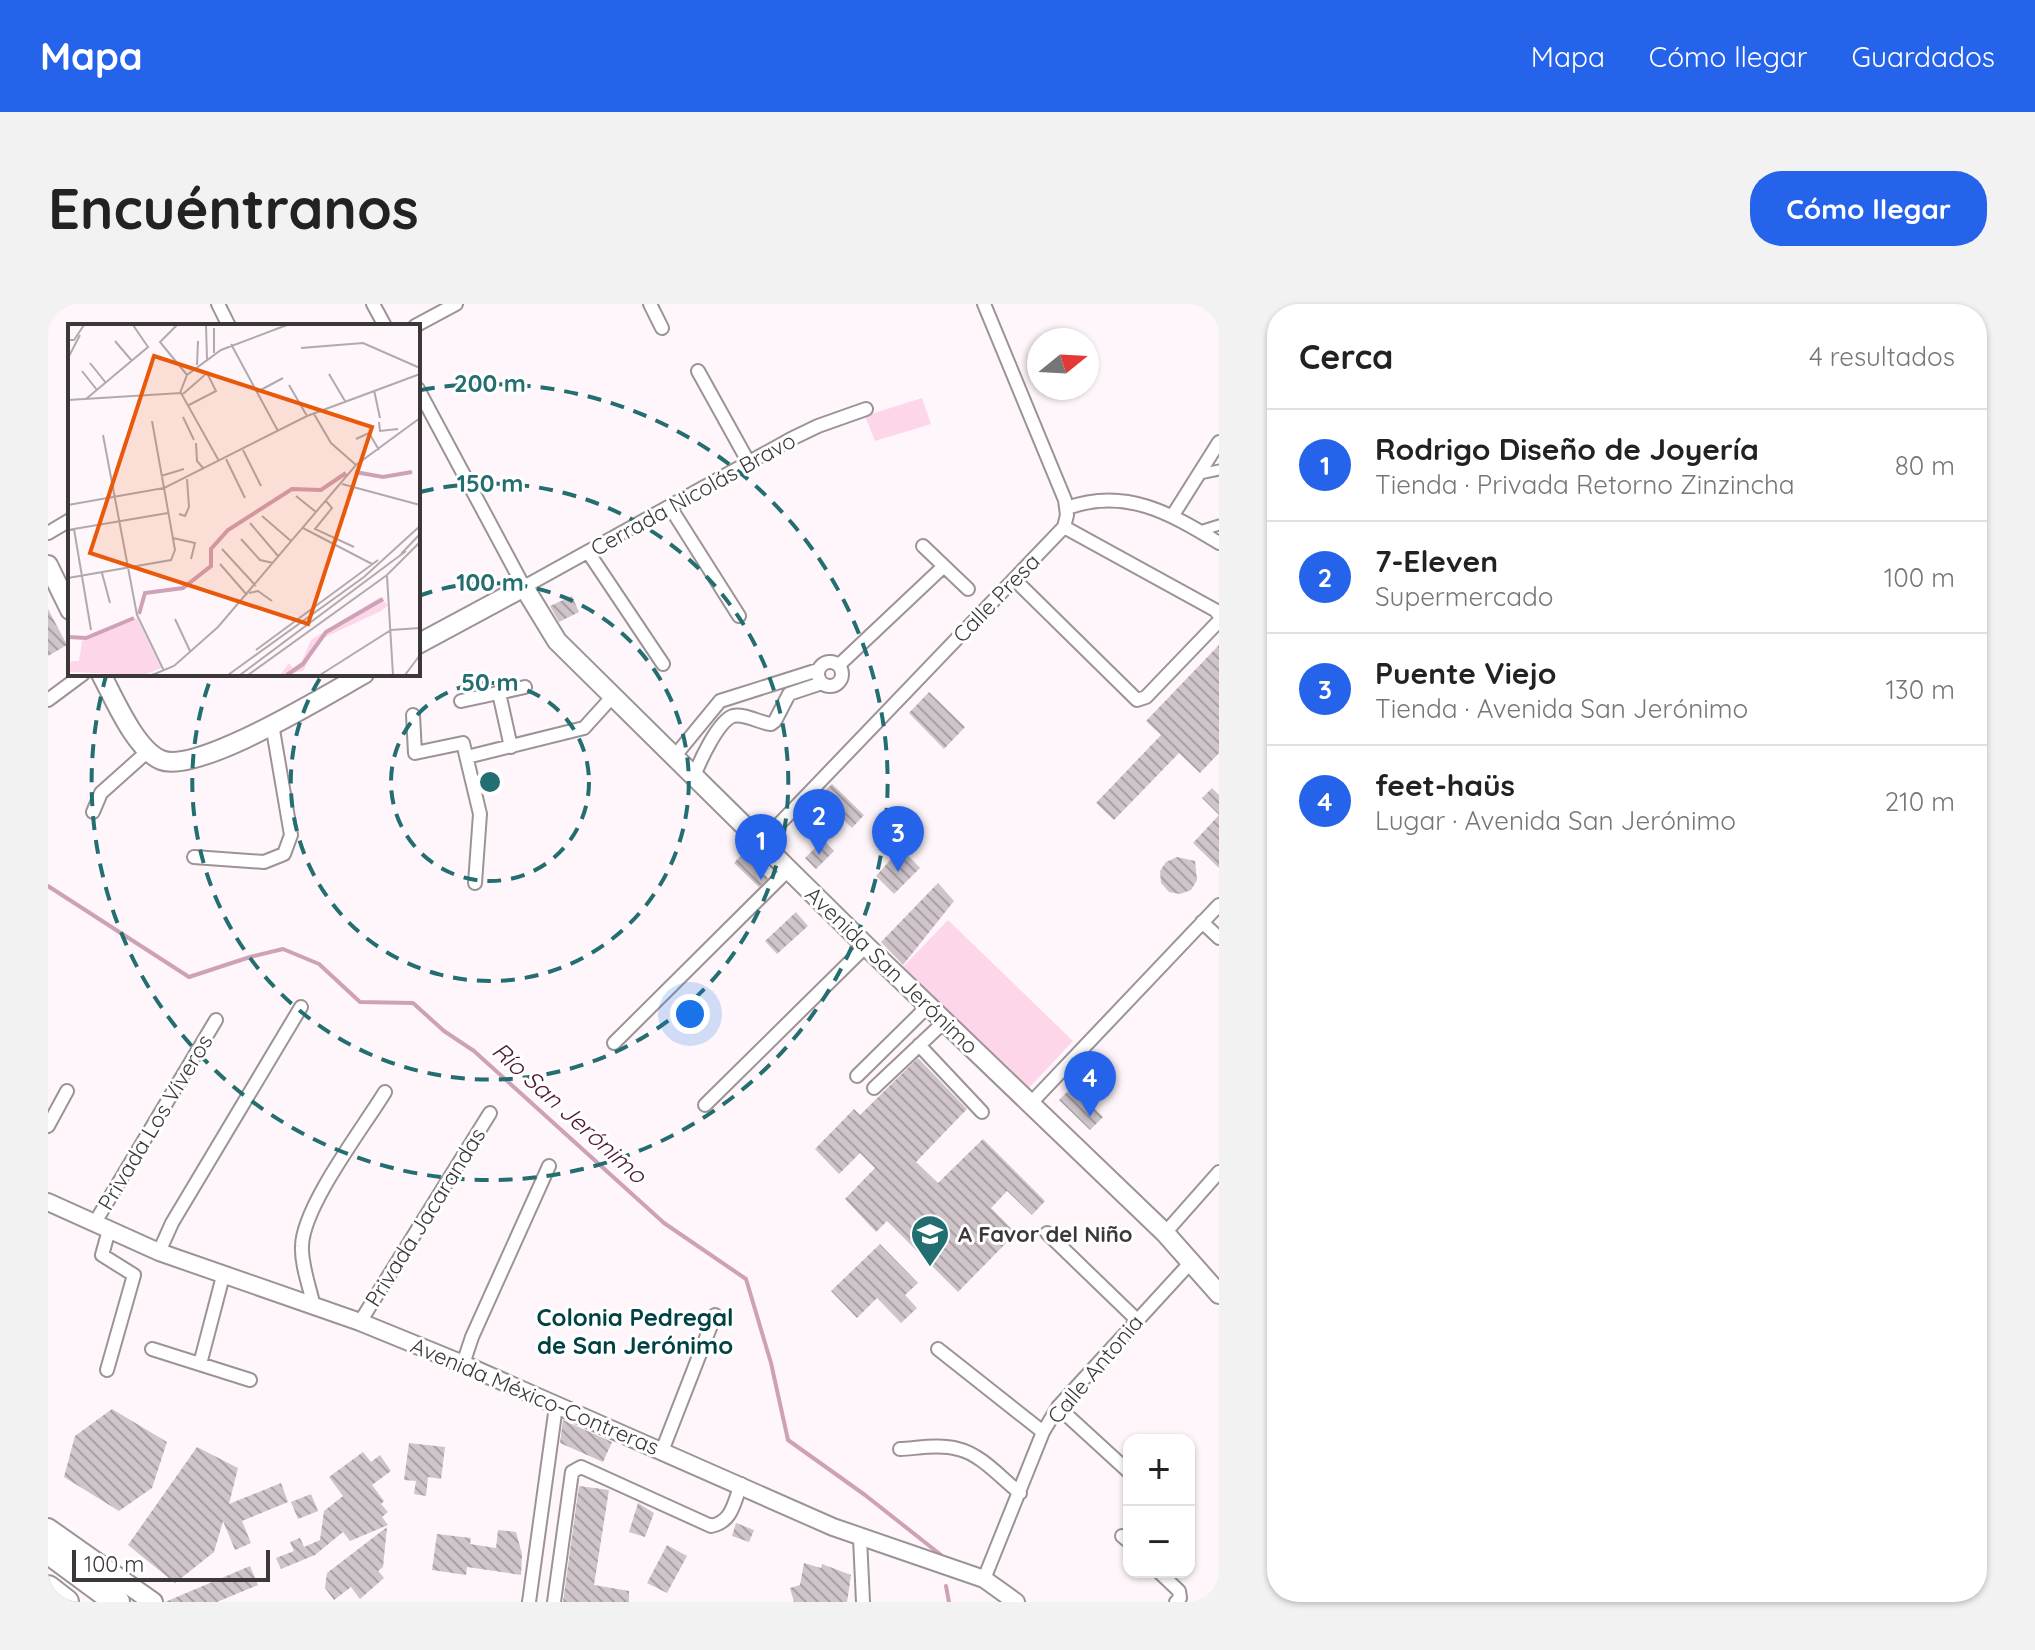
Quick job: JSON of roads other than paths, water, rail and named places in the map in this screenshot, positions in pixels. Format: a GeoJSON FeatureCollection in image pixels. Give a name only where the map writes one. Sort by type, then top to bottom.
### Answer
{"type":"FeatureCollection","features":[{"type":"Feature","properties":{"kind":"highway"},"geometry":{"type":"LineString","coordinates":[[48,1551],[117,1602]]}},
{"type":"Feature","properties":{"kind":"highway"},"geometry":{"type":"LineString","coordinates":[[48,1568],[93,1602]]}},
{"type":"Feature","properties":{"kind":"highway"},"geometry":{"type":"LineString","coordinates":[[48,1588],[66,1602]]}},
{"type":"Feature","properties":{"kind":"main road"},"geometry":{"type":"LineString","coordinates":[[48,565],[68,606]]}},
{"type":"Feature","properties":{"kind":"main road"},"geometry":{"type":"LineString","coordinates":[[420,643],[524,587]]}},
{"type":"Feature","properties":{"kind":"main road","name":"Avenida San Jerónimo"},"geometry":{"type":"LineString","coordinates":[[524,587],[557,641],[944,1022],[1165,1233],[1219,1294]]}},
{"type":"Feature","properties":{"kind":"main road"},"geometry":{"type":"LineString","coordinates":[[102,676],[123,715],[148,751],[176,763],[213,753],[360,676]]}},
{"type":"Feature","properties":{"kind":"main road"},"geometry":{"type":"LineString","coordinates":[[48,1528],[153,1602]]}},
{"type":"Feature","properties":{"kind":"street"},"geometry":{"type":"LineString","coordinates":[[218,304],[228,324]]}},
{"type":"Feature","properties":{"kind":"street"},"geometry":{"type":"LineString","coordinates":[[373,304],[384,324]]}},
{"type":"Feature","properties":{"kind":"street"},"geometry":{"type":"LineString","coordinates":[[419,324],[456,304]]}},
{"type":"Feature","properties":{"kind":"street"},"geometry":{"type":"LineString","coordinates":[[650,304],[662,328]]}},
{"type":"Feature","properties":{"kind":"street"},"geometry":{"type":"LineString","coordinates":[[984,304],[1067,508],[1064,527],[1215,610],[1219,618],[1146,697],[1137,700],[1014,579]]}},
{"type":"Feature","properties":{"kind":"street"},"geometry":{"type":"LineString","coordinates":[[698,371],[749,463]]}},
{"type":"Feature","properties":{"kind":"street"},"geometry":{"type":"LineString","coordinates":[[420,393],[524,587]]}},
{"type":"Feature","properties":{"kind":"street","name":"Cerrada Nicolás Bravo"},"geometry":{"type":"LineString","coordinates":[[524,587],[818,426],[866,409]]}},
{"type":"Feature","properties":{"kind":"street"},"geometry":{"type":"LineString","coordinates":[[1173,515],[1219,442]]}},
{"type":"Feature","properties":{"kind":"street"},"geometry":{"type":"LineString","coordinates":[[1200,474],[1219,470]]}},
{"type":"Feature","properties":{"kind":"street"},"geometry":{"type":"LineString","coordinates":[[1067,508],[1086,502],[1124,501],[1173,515],[1219,543]]}},
{"type":"Feature","properties":{"kind":"street"},"geometry":{"type":"LineString","coordinates":[[670,507],[739,616]]}},
{"type":"Feature","properties":{"kind":"street"},"geometry":{"type":"LineString","coordinates":[[48,533],[68,521]]}},
{"type":"Feature","properties":{"kind":"street"},"geometry":{"type":"LineString","coordinates":[[1200,531],[1219,525]]}},
{"type":"Feature","properties":{"kind":"street","name":"Calle Presa"},"geometry":{"type":"LineString","coordinates":[[762,842],[1064,527]]}},
{"type":"Feature","properties":{"kind":"street"},"geometry":{"type":"LineString","coordinates":[[923,546],[968,589]]}},
{"type":"Feature","properties":{"kind":"street"},"geometry":{"type":"LineString","coordinates":[[588,552],[663,664]]}},
{"type":"Feature","properties":{"kind":"street"},"geometry":{"type":"LineString","coordinates":[[839,665],[944,566]]}},
{"type":"Feature","properties":{"kind":"street"},"geometry":{"type":"LineString","coordinates":[[674,757],[720,701],[818,670],[827,662],[839,665]]}},
{"type":"Feature","properties":{"kind":"street"},"geometry":{"type":"LineString","coordinates":[[694,776],[706,749],[730,718],[737,716],[771,724],[789,694],[822,683],[831,686],[839,682],[842,673],[839,665]]}},
{"type":"Feature","properties":{"kind":"street"},"geometry":{"type":"LineString","coordinates":[[818,670],[817,675],[822,683]]}},
{"type":"Feature","properties":{"kind":"street"},"geometry":{"type":"LineString","coordinates":[[48,700],[80,676]]}},
{"type":"Feature","properties":{"kind":"street"},"geometry":{"type":"LineString","coordinates":[[461,701],[525,687]]}},
{"type":"Feature","properties":{"kind":"street"},"geometry":{"type":"LineString","coordinates":[[499,693],[511,747]]}},
{"type":"Feature","properties":{"kind":"street"},"geometry":{"type":"LineString","coordinates":[[467,757],[584,728],[613,696]]}},
{"type":"Feature","properties":{"kind":"street"},"geometry":{"type":"LineString","coordinates":[[413,715],[415,753],[463,743],[480,814],[475,883]]}},
{"type":"Feature","properties":{"kind":"street"},"geometry":{"type":"LineString","coordinates":[[194,857],[264,862],[284,854],[291,835],[272,724]]}},
{"type":"Feature","properties":{"kind":"street"},"geometry":{"type":"LineString","coordinates":[[93,812],[101,793],[148,751]]}},
{"type":"Feature","properties":{"kind":"street"},"geometry":{"type":"LineString","coordinates":[[614,1043],[789,869]]}},
{"type":"Feature","properties":{"kind":"street"},"geometry":{"type":"LineString","coordinates":[[1030,1104],[1219,905]]}},
{"type":"Feature","properties":{"kind":"street"},"geometry":{"type":"LineString","coordinates":[[1202,922],[1219,938]]}},
{"type":"Feature","properties":{"kind":"street"},"geometry":{"type":"LineString","coordinates":[[705,1105],[866,946]]}},
{"type":"Feature","properties":{"kind":"street"},"geometry":{"type":"LineString","coordinates":[[857,1076],[928,1006]]}},
{"type":"Feature","properties":{"kind":"street"},"geometry":{"type":"LineString","coordinates":[[159,1252],[172,1223],[301,1007]]}},
{"type":"Feature","properties":{"kind":"street","name":"Privada Los Viveros"},"geometry":{"type":"LineString","coordinates":[[102,1227],[216,1020]]}},
{"type":"Feature","properties":{"kind":"street"},"geometry":{"type":"LineString","coordinates":[[874,1088],[944,1022]]}},
{"type":"Feature","properties":{"kind":"street"},"geometry":{"type":"LineString","coordinates":[[919,1045],[982,1112]]}},
{"type":"Feature","properties":{"kind":"street"},"geometry":{"type":"LineString","coordinates":[[48,1126],[67,1091]]}},
{"type":"Feature","properties":{"kind":"street"},"geometry":{"type":"LineString","coordinates":[[314,1307],[302,1248],[304,1230],[312,1206],[385,1092]]}},
{"type":"Feature","properties":{"kind":"street","name":"Privada Jacarandas"},"geometry":{"type":"LineString","coordinates":[[360,1322],[490,1113]]}},
{"type":"Feature","properties":{"kind":"street"},"geometry":{"type":"LineString","coordinates":[[463,1364],[472,1337],[549,1166]]}},
{"type":"Feature","properties":{"kind":"street"},"geometry":{"type":"LineString","coordinates":[[1165,1233],[1219,1172]]}},
{"type":"Feature","properties":{"kind":"street","name":"Avenida México-Contreras"},"geometry":{"type":"LineString","coordinates":[[48,1202],[159,1252],[360,1322],[463,1364],[860,1538],[984,1579],[1016,1602]]}},
{"type":"Feature","properties":{"kind":"street"},"geometry":{"type":"LineString","coordinates":[[102,1227],[102,1255],[134,1275],[107,1370]]}},
{"type":"Feature","properties":{"kind":"street"},"geometry":{"type":"LineString","coordinates":[[1047,1233],[1136,1319]]}},
{"type":"Feature","properties":{"kind":"street","name":"Calle Antonia"},"geometry":{"type":"LineString","coordinates":[[984,1579],[1043,1432],[1058,1407],[1191,1262]]}},
{"type":"Feature","properties":{"kind":"street"},"geometry":{"type":"LineString","coordinates":[[200,1364],[223,1276]]}},
{"type":"Feature","properties":{"kind":"street"},"geometry":{"type":"LineString","coordinates":[[662,1451],[715,1315]]}},
{"type":"Feature","properties":{"kind":"street"},"geometry":{"type":"LineString","coordinates":[[152,1349],[250,1380]]}},
{"type":"Feature","properties":{"kind":"street"},"geometry":{"type":"LineString","coordinates":[[938,1349],[1043,1432]]}},
{"type":"Feature","properties":{"kind":"street"},"geometry":{"type":"LineString","coordinates":[[529,1602],[556,1406]]}},
{"type":"Feature","properties":{"kind":"street"},"geometry":{"type":"LineString","coordinates":[[1058,1407],[1123,1467]]}},
{"type":"Feature","properties":{"kind":"street"},"geometry":{"type":"LineString","coordinates":[[900,1449],[961,1449],[976,1457],[1020,1493]]}},
{"type":"Feature","properties":{"kind":"street"},"geometry":{"type":"LineString","coordinates":[[554,1602],[572,1472],[576,1468],[581,1467],[711,1526],[722,1524],[730,1516],[741,1484]]}},
{"type":"Feature","properties":{"kind":"street"},"geometry":{"type":"LineString","coordinates":[[860,1538],[863,1602]]}},
{"type":"Feature","properties":{"kind":"street"},"geometry":{"type":"LineString","coordinates":[[1165,1578],[1179,1591],[1180,1598],[1176,1602]]}},
{"type":"Feature","properties":{"kind":"waterway","name":"Río San Jerónimo"},"geometry":{"type":"LineString","coordinates":[[48,886],[189,977],[283,949],[319,964],[360,1002],[413,1003],[444,1031],[474,1051],[664,1223],[746,1279],[771,1363],[788,1440],[865,1495],[941,1555],[942,1559]]}},
{"type":"Feature","properties":{"kind":"waterway","name":"Río San Jerónimo"},"geometry":{"type":"LineString","coordinates":[[946,1586],[949,1602]]}},
{"type":"Feature","properties":{"kind":"place","name":"7-Eleven"},"geometry":{"type":"Point","coordinates":[819,855]}},
{"type":"Feature","properties":{"kind":"place","name":"Puente Viejo"},"geometry":{"type":"Point","coordinates":[898,872]}},
{"type":"Feature","properties":{"kind":"place","name":"Rodrigo Diseño de Joyería"},"geometry":{"type":"Point","coordinates":[761,880]}},
{"type":"Feature","properties":{"kind":"place","name":"feet-haüs"},"geometry":{"type":"Point","coordinates":[1090,1117]}},
{"type":"Feature","properties":{"kind":"place","name":"A Favor del Niño"},"geometry":{"type":"Point","coordinates":[930,1268]}},
{"type":"Feature","properties":{"kind":"district","name":"Colonia Pedregal de San Jerónimo"},"geometry":{"type":"Point","coordinates":[635,1332]}}]}
